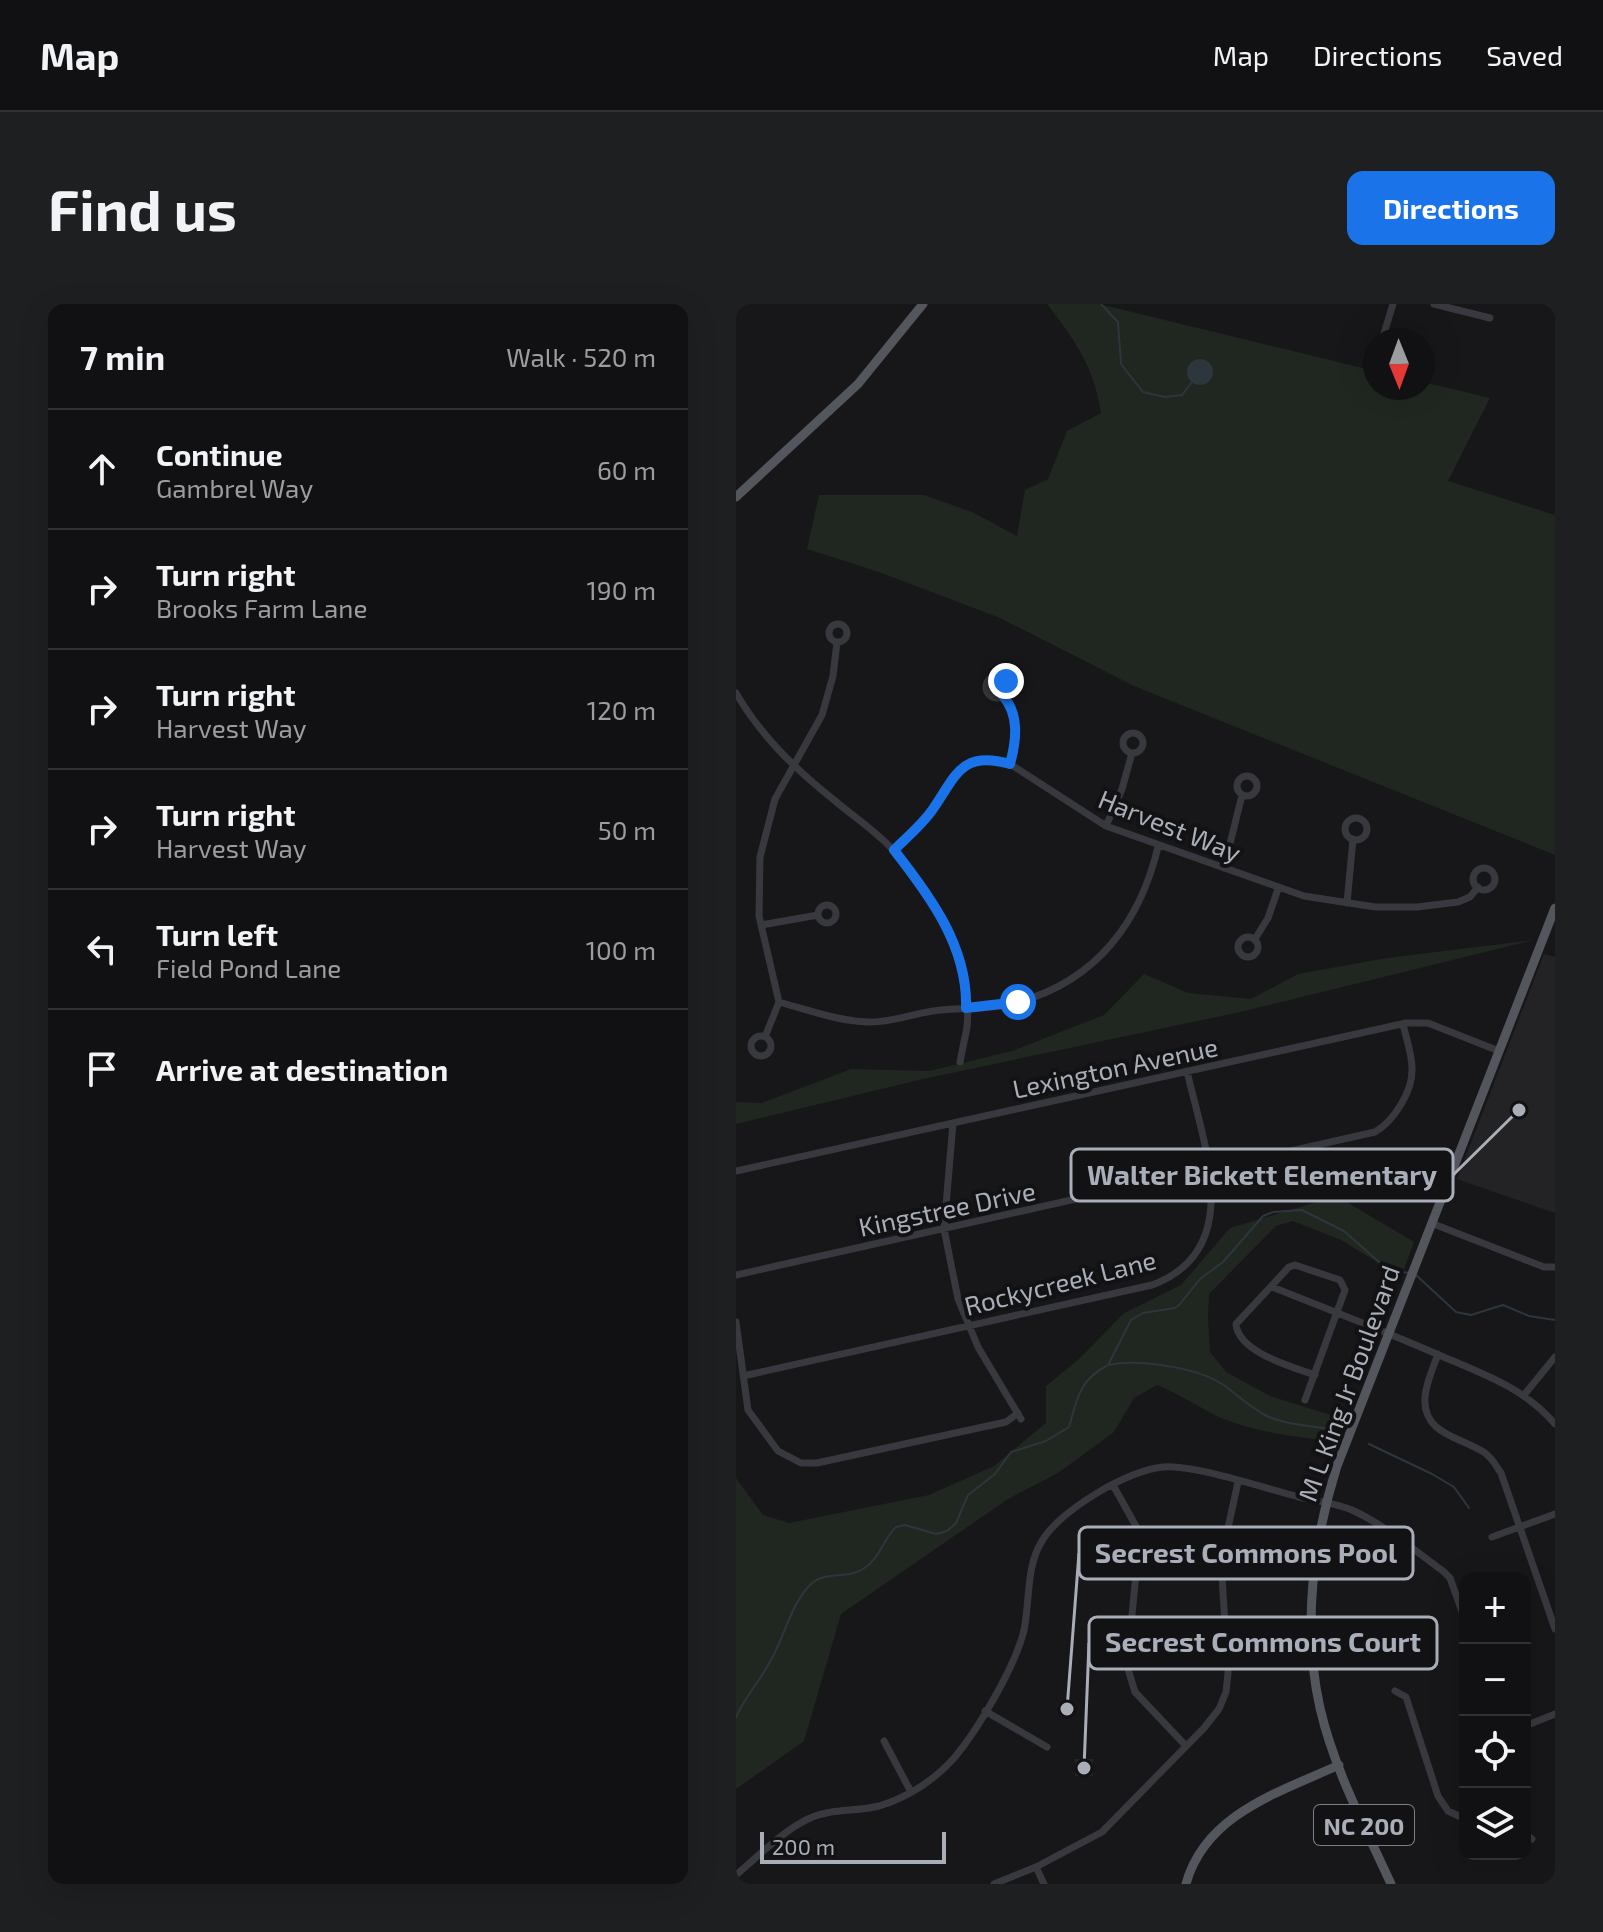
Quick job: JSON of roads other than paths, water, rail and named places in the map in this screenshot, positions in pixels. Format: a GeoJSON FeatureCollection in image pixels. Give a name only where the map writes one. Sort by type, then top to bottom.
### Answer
{"type":"FeatureCollection","features":[{"type":"Feature","properties":{"kind":"main road"},"geometry":{"type":"LineString","coordinates":[[736,497],[858,384],[923,304]]}},
{"type":"Feature","properties":{"kind":"main road","name":"M L King Jr Boulevard"},"geometry":{"type":"LineString","coordinates":[[1391,1884],[1339,1765],[1320,1711],[1312,1649],[1313,1580],[1326,1504],[1337,1466],[1555,908]]}},
{"type":"Feature","properties":{"kind":"main road"},"geometry":{"type":"LineString","coordinates":[[1186,1884],[1199,1853],[1228,1821],[1253,1805],[1339,1765]]}},
{"type":"Feature","properties":{"kind":"street"},"geometry":{"type":"LineString","coordinates":[[1386,328],[1393,304]]}},
{"type":"Feature","properties":{"kind":"street"},"geometry":{"type":"LineString","coordinates":[[1434,304],[1490,318]]}},
{"type":"Feature","properties":{"kind":"street"},"geometry":{"type":"LineString","coordinates":[[765,1037],[779,1002],[761,925],[758,891],[764,834],[775,799],[827,702],[837,642]]}},
{"type":"Feature","properties":{"kind":"street"},"geometry":{"type":"LineString","coordinates":[[736,693],[768,739],[793,766],[894,850],[933,904],[957,951],[966,994],[967,1025],[960,1062]]}},
{"type":"Feature","properties":{"kind":"street"},"geometry":{"type":"LineString","coordinates":[[894,850],[924,821],[952,776],[964,767],[982,760],[1010,764],[1015,744],[1015,721],[1003,696]]}},
{"type":"Feature","properties":{"kind":"street"},"geometry":{"type":"LineString","coordinates":[[1106,826],[1122,789],[1132,753]]}},
{"type":"Feature","properties":{"kind":"street","name":"Harvest Way"},"geometry":{"type":"LineString","coordinates":[[1010,764],[1106,826],[1278,889],[1375,907],[1439,906],[1470,897],[1478,887]]}},
{"type":"Feature","properties":{"kind":"street"},"geometry":{"type":"LineString","coordinates":[[1224,868],[1242,795]]}},
{"type":"Feature","properties":{"kind":"street"},"geometry":{"type":"LineString","coordinates":[[1347,903],[1353,839]]}},
{"type":"Feature","properties":{"kind":"street"},"geometry":{"type":"LineString","coordinates":[[779,1002],[869,1022],[1018,1002],[1048,992],[1074,978],[1115,941],[1139,905],[1153,871],[1158,847]]}},
{"type":"Feature","properties":{"kind":"street"},"geometry":{"type":"LineString","coordinates":[[1255,939],[1268,918],[1278,889]]}},
{"type":"Feature","properties":{"kind":"street"},"geometry":{"type":"LineString","coordinates":[[761,925],[818,915]]}},
{"type":"Feature","properties":{"kind":"street","name":"Lexington Avenue"},"geometry":{"type":"LineString","coordinates":[[736,1171],[1403,1024],[1428,1023],[1499,1051]]}},
{"type":"Feature","properties":{"kind":"street","name":"Kingstree Drive"},"geometry":{"type":"LineString","coordinates":[[736,1275],[1365,1135],[1385,1126],[1393,1118],[1411,1078],[1412,1065],[1403,1024]]}},
{"type":"Feature","properties":{"kind":"street","name":"Rockycreek Lane"},"geometry":{"type":"LineString","coordinates":[[743,1376],[1152,1285],[1169,1278],[1196,1251],[1207,1234],[1212,1215],[1212,1188],[1187,1071]]}},
{"type":"Feature","properties":{"kind":"street"},"geometry":{"type":"LineString","coordinates":[[736,1322],[748,1410],[778,1451],[801,1463],[817,1463],[1006,1422],[1020,1416],[978,1347],[958,1299],[944,1229],[953,1123]]}},
{"type":"Feature","properties":{"kind":"street"},"geometry":{"type":"LineString","coordinates":[[1431,1223],[1544,1267],[1555,1267]]}},
{"type":"Feature","properties":{"kind":"street"},"geometry":{"type":"LineString","coordinates":[[1305,1400],[1315,1375],[1338,1313],[1344,1284],[1299,1264],[1289,1267],[1236,1324],[1237,1335],[1265,1356],[1315,1375]]}},
{"type":"Feature","properties":{"kind":"street"},"geometry":{"type":"LineString","coordinates":[[1272,1287],[1438,1354],[1524,1395],[1537,1403],[1555,1424]]}},
{"type":"Feature","properties":{"kind":"street"},"geometry":{"type":"LineString","coordinates":[[1438,1354],[1424,1400],[1428,1416],[1443,1433],[1484,1452],[1501,1473],[1555,1629]]}},
{"type":"Feature","properties":{"kind":"street"},"geometry":{"type":"LineString","coordinates":[[1524,1395],[1555,1357]]}},
{"type":"Feature","properties":{"kind":"street"},"geometry":{"type":"LineString","coordinates":[[736,1875],[809,1818],[879,1806],[911,1792],[939,1773],[956,1755],[985,1711],[1019,1650],[1034,1559],[1041,1542],[1054,1524],[1113,1485],[1151,1468],[1168,1466],[1348,1508],[1373,1521],[1443,1571],[1450,1578],[1459,1603]]}},
{"type":"Feature","properties":{"kind":"street"},"geometry":{"type":"LineString","coordinates":[[994,1884],[1036,1867],[1102,1832],[1219,1709],[1226,1692],[1228,1673],[1221,1560],[1238,1482]]}},
{"type":"Feature","properties":{"kind":"street"},"geometry":{"type":"LineString","coordinates":[[1113,1485],[1137,1528],[1139,1543],[1127,1666],[1135,1692],[1186,1746]]}},
{"type":"Feature","properties":{"kind":"street"},"geometry":{"type":"LineString","coordinates":[[1492,1537],[1555,1514]]}},
{"type":"Feature","properties":{"kind":"street"},"geometry":{"type":"LineString","coordinates":[[1395,1691],[1406,1697],[1438,1796],[1448,1811],[1459,1816]]}},
{"type":"Feature","properties":{"kind":"street"},"geometry":{"type":"LineString","coordinates":[[985,1711],[1047,1747]]}},
{"type":"Feature","properties":{"kind":"street"},"geometry":{"type":"LineString","coordinates":[[1531,1724],[1555,1714]]}},
{"type":"Feature","properties":{"kind":"street"},"geometry":{"type":"LineString","coordinates":[[884,1741],[911,1792]]}},
{"type":"Feature","properties":{"kind":"street"},"geometry":{"type":"LineString","coordinates":[[1036,1867],[1044,1884]]}},
{"type":"Feature","properties":{"kind":"waterway"},"geometry":{"type":"LineString","coordinates":[[1101,304],[1118,322],[1121,364],[1143,392],[1165,397],[1182,395],[1192,382]]}},
{"type":"Feature","properties":{"kind":"waterway"},"geometry":{"type":"LineString","coordinates":[[1108,1365],[1131,1320],[1143,1313],[1175,1308],[1200,1279],[1223,1262],[1263,1216],[1273,1212],[1302,1210],[1344,1231],[1388,1270],[1410,1273]]}},
{"type":"Feature","properties":{"kind":"waterway"},"geometry":{"type":"LineString","coordinates":[[1416,1275],[1456,1312],[1471,1315],[1503,1305],[1529,1316],[1555,1320]]}},
{"type":"Feature","properties":{"kind":"waterway"},"geometry":{"type":"LineString","coordinates":[[736,1717],[771,1660],[798,1601],[811,1584],[823,1577],[850,1574],[869,1565],[896,1527],[905,1525],[936,1534],[947,1531],[956,1523],[968,1495],[995,1474],[1011,1452],[1046,1441],[1069,1427],[1085,1384],[1108,1365],[1150,1364],[1197,1373],[1222,1384],[1267,1416],[1292,1424],[1334,1430]]}},
{"type":"Feature","properties":{"kind":"waterway"},"geometry":{"type":"LineString","coordinates":[[1369,1444],[1454,1487],[1469,1508]]}},
{"type":"Feature","properties":{"kind":"place","name":"Walter Bickett Elementary"},"geometry":{"type":"Point","coordinates":[1519,1110]}},
{"type":"Feature","properties":{"kind":"place","name":"Secrest Commons Pool"},"geometry":{"type":"Point","coordinates":[1067,1709]}},
{"type":"Feature","properties":{"kind":"place","name":"Secrest Commons Court"},"geometry":{"type":"Point","coordinates":[1084,1768]}}]}
